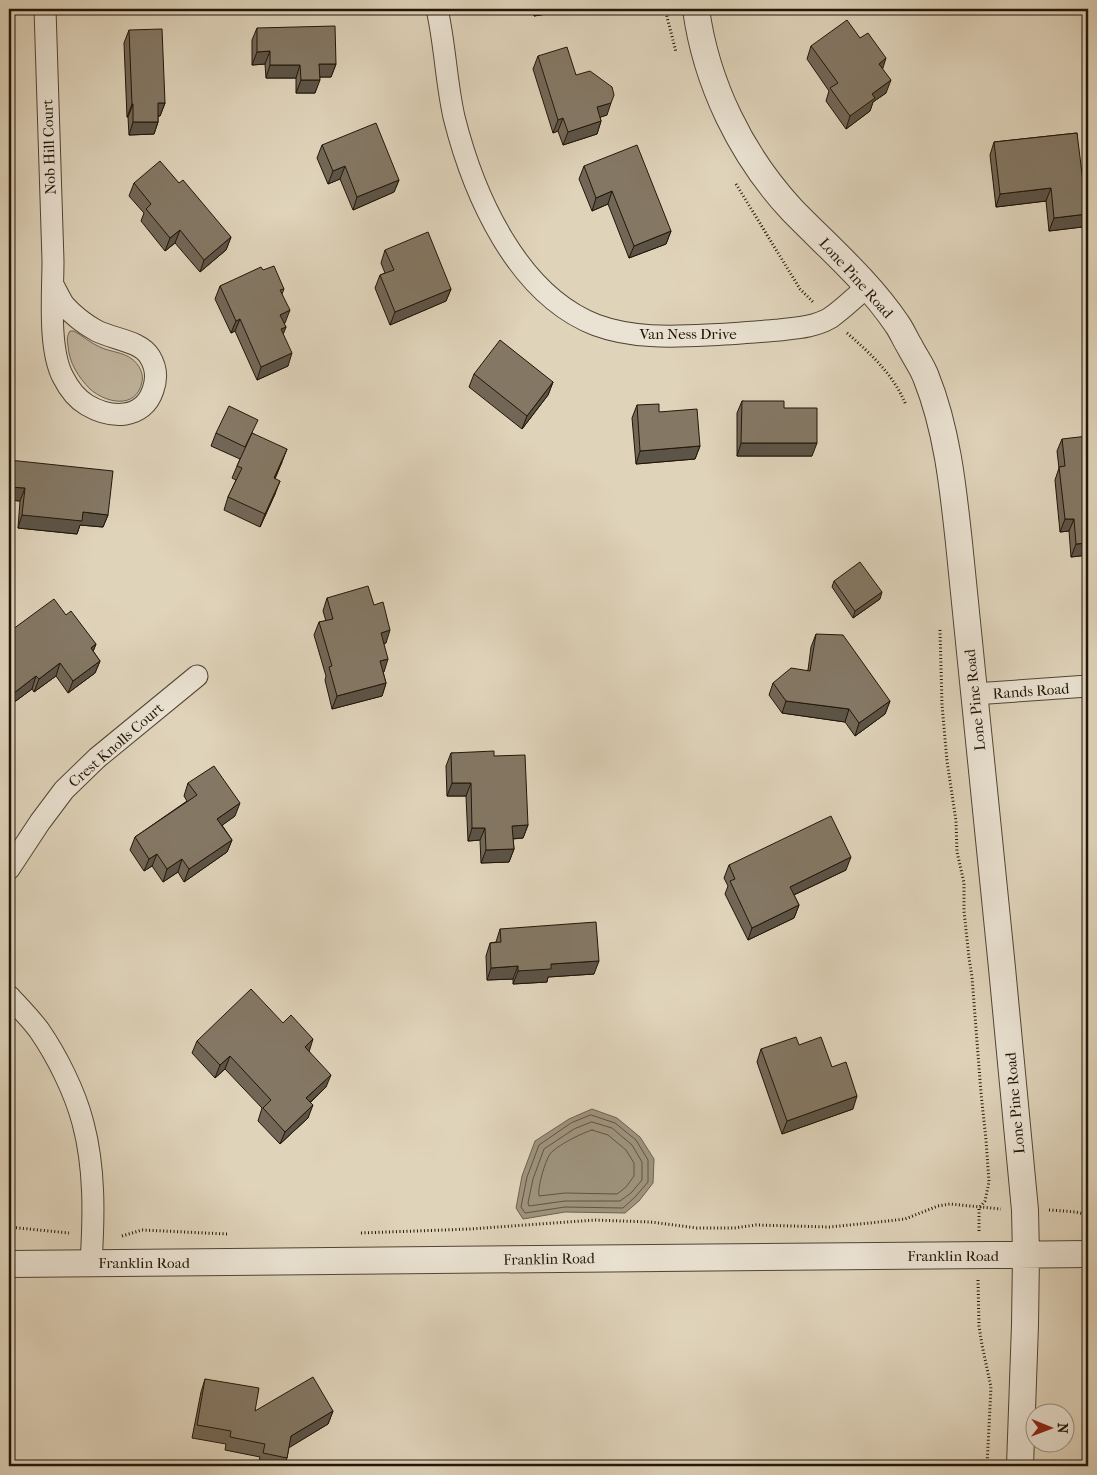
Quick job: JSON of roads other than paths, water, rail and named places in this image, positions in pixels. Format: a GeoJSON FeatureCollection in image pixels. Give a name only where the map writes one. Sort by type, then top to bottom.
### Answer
{"type":"FeatureCollection","features":[{"type":"Feature","properties":{"kind":"street","name":"Nob Hill Court"},"geometry":{"type":"LineString","coordinates":[[46,9],[53,335],[57,359],[62,376],[74,394],[86,404],[101,412],[115,415],[126,415],[138,410],[146,404],[156,382],[155,370],[150,356],[142,348],[96,330],[80,319],[64,305],[53,286]]}},
{"type":"Feature","properties":{"kind":"street","name":"Van Ness Drive"},"geometry":{"type":"LineString","coordinates":[[437,9],[454,116],[468,164],[485,206],[504,241],[531,278],[550,296],[574,314],[595,324],[634,334],[663,336],[746,333],[799,328],[817,324],[830,318],[868,286]]}},
{"type":"Feature","properties":{"kind":"street","name":"Lone Pine Road"},"geometry":{"type":"LineString","coordinates":[[696,9],[709,68],[723,107],[742,141],[763,174],[791,208],[868,286],[897,324],[925,375],[940,418],[952,479],[1012,1064],[1025,1210],[1026,1255],[1020,1466]]}},
{"type":"Feature","properties":{"kind":"street","name":"Crest Knolls Court"},"geometry":{"type":"LineString","coordinates":[[9,869],[64,790],[97,758],[197,676]]}},
{"type":"Feature","properties":{"kind":"street","name":"Rands Road"},"geometry":{"type":"LineString","coordinates":[[974,694],[1088,686]]}},
{"type":"Feature","properties":{"kind":"street"},"geometry":{"type":"LineString","coordinates":[[9,996],[38,1029],[54,1055],[83,1122],[89,1150],[92,1180],[91,1263]]}},
{"type":"Feature","properties":{"kind":"street","name":"Franklin Road"},"geometry":{"type":"LineString","coordinates":[[9,1264],[1088,1254]]}},
{"type":"Feature","properties":{"kind":"water"},"geometry":{"type":"Polygon","coordinates":[[[592,1109],[617,1118],[640,1137],[654,1159],[653,1183],[639,1201],[625,1213],[565,1212],[523,1219],[516,1208],[522,1176],[535,1141],[569,1119],[592,1109]]]}}]}
